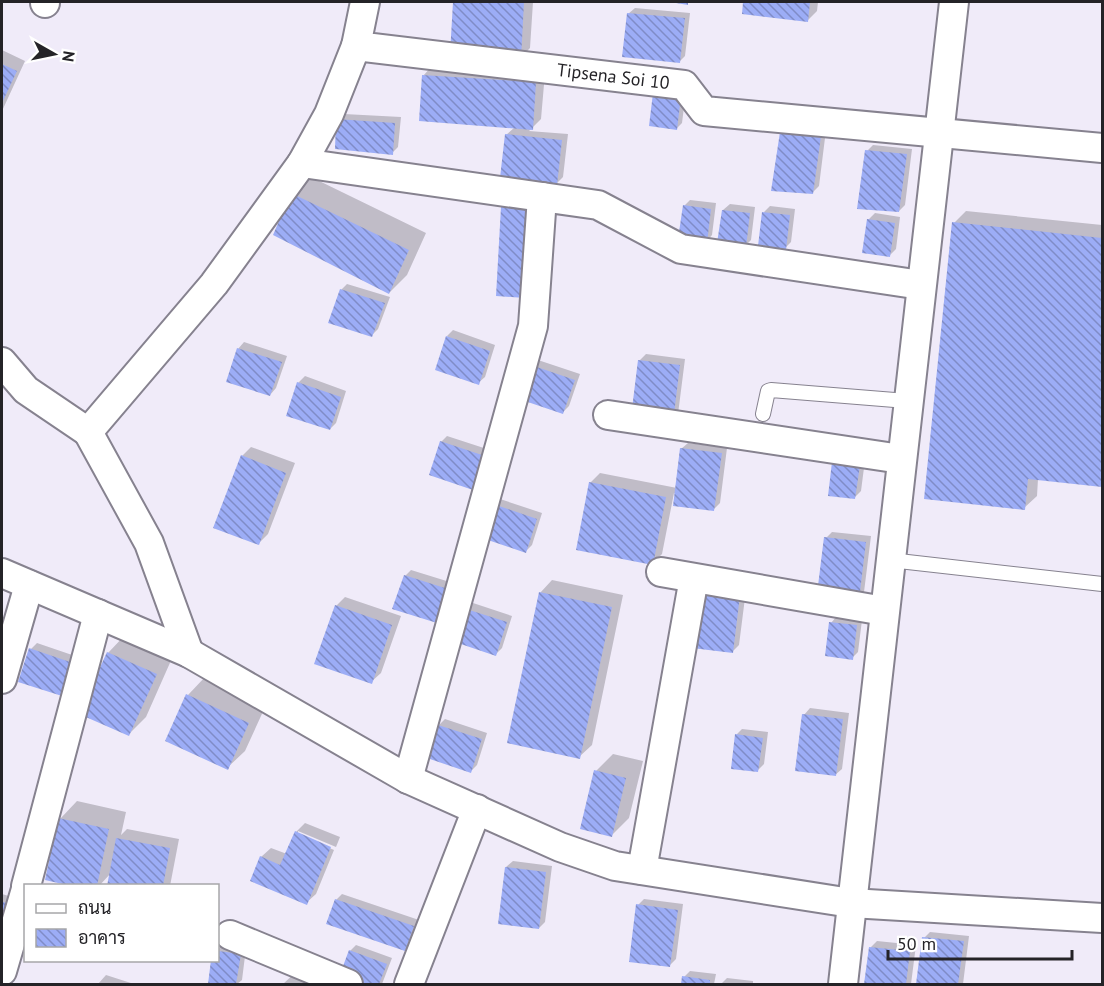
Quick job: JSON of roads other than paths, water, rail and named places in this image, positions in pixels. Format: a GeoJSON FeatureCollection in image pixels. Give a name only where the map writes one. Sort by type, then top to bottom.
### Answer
{"type":"FeatureCollection","features":[{"type":"Feature","properties":{"kind":"street"},"geometry":{"type":"LineString","coordinates":[[88,432],[214,284],[302,163],[329,114],[356,46],[365,2]]}},
{"type":"Feature","properties":{"kind":"street"},"geometry":{"type":"LineString","coordinates":[[843,984],[954,2]]}},
{"type":"Feature","properties":{"kind":"street","name":"Tipsena Soi 10"},"geometry":{"type":"LineString","coordinates":[[356,46],[684,85],[704,111],[1102,148]]}},
{"type":"Feature","properties":{"kind":"street"},"geometry":{"type":"LineString","coordinates":[[302,163],[598,206],[681,249],[921,285]]}},
{"type":"Feature","properties":{"kind":"street"},"geometry":{"type":"LineString","coordinates":[[408,779],[533,326],[542,197]]}},
{"type":"Feature","properties":{"kind":"street"},"geometry":{"type":"LineString","coordinates":[[2,362],[26,390],[88,432],[149,543],[189,653]]}},
{"type":"Feature","properties":{"kind":"street"},"geometry":{"type":"LineString","coordinates":[[608,414],[901,459]]}},
{"type":"Feature","properties":{"kind":"street"},"geometry":{"type":"LineString","coordinates":[[661,572],[884,611]]}},
{"type":"Feature","properties":{"kind":"street"},"geometry":{"type":"LineString","coordinates":[[2,573],[189,653],[408,779],[560,847],[615,866],[851,903],[1102,918]]}},
{"type":"Feature","properties":{"kind":"street"},"geometry":{"type":"LineString","coordinates":[[2,679],[29,585]]}},
{"type":"Feature","properties":{"kind":"street"},"geometry":{"type":"LineString","coordinates":[[642,870],[692,589]]}},
{"type":"Feature","properties":{"kind":"street"},"geometry":{"type":"LineString","coordinates":[[27,884],[98,614]]}},
{"type":"Feature","properties":{"kind":"street"},"geometry":{"type":"LineString","coordinates":[[409,984],[477,809]]}},
{"type":"Feature","properties":{"kind":"street"},"geometry":{"type":"LineString","coordinates":[[2,971],[24,894]]}},
{"type":"Feature","properties":{"kind":"street"},"geometry":{"type":"LineString","coordinates":[[230,935],[348,984]]}},
{"type":"Feature","properties":{"kind":"lane"},"geometry":{"type":"LineString","coordinates":[[763,414],[768,391],[771,390],[908,401]]}},
{"type":"Feature","properties":{"kind":"lane"},"geometry":{"type":"LineString","coordinates":[[890,560],[1102,584]]}}]}
